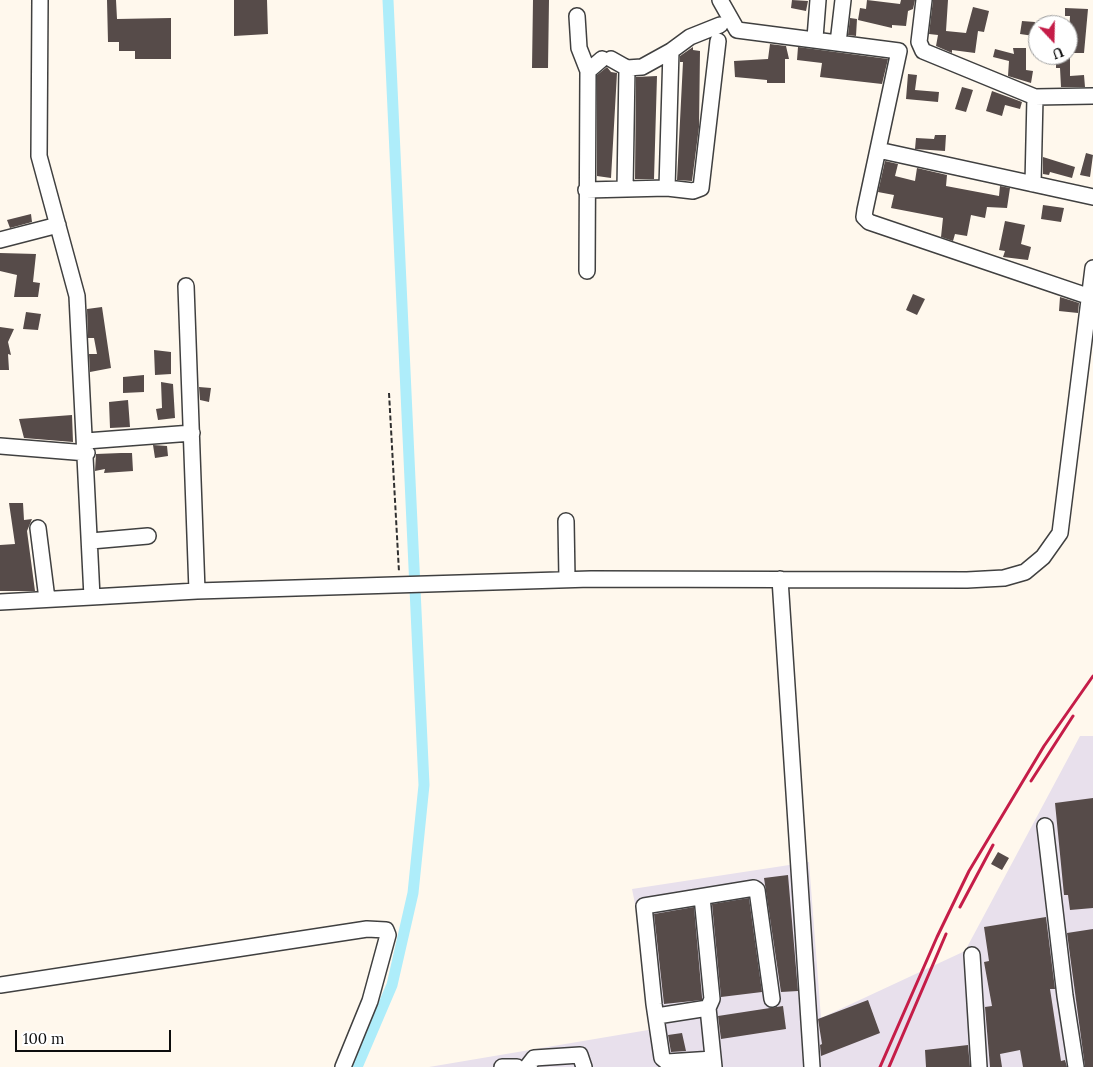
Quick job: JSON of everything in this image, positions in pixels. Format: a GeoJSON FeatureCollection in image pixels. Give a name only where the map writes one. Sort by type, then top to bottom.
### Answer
{"type":"FeatureCollection","features":[{"type":"Feature","properties":{"kind":"street"},"geometry":{"type":"LineString","coordinates":[[40,0],[39,156],[77,296],[91,542],[92,596]]}},
{"type":"Feature","properties":{"kind":"street"},"geometry":{"type":"LineString","coordinates":[[713,0],[737,30],[815,38],[900,52],[865,210],[864,217],[870,222],[1091,298]]}},
{"type":"Feature","properties":{"kind":"street"},"geometry":{"type":"LineString","coordinates":[[586,190],[667,188],[694,191],[703,185],[719,32],[713,0]]}},
{"type":"Feature","properties":{"kind":"street"},"geometry":{"type":"LineString","coordinates":[[815,38],[818,0]]}},
{"type":"Feature","properties":{"kind":"street"},"geometry":{"type":"LineString","coordinates":[[838,43],[843,0]]}},
{"type":"Feature","properties":{"kind":"street"},"geometry":{"type":"LineString","coordinates":[[924,0],[919,42],[923,51],[1035,97],[1093,96]]}},
{"type":"Feature","properties":{"kind":"street"},"geometry":{"type":"LineString","coordinates":[[578,16],[579,48],[588,71],[586,271]]}},
{"type":"Feature","properties":{"kind":"street"},"geometry":{"type":"LineString","coordinates":[[588,71],[607,59],[626,68],[642,67],[671,51],[690,37],[719,32]]}},
{"type":"Feature","properties":{"kind":"street"},"geometry":{"type":"LineString","coordinates":[[667,188],[671,51]]}},
{"type":"Feature","properties":{"kind":"street"},"geometry":{"type":"LineString","coordinates":[[625,189],[626,68]]}},
{"type":"Feature","properties":{"kind":"street"},"geometry":{"type":"LineString","coordinates":[[1033,184],[1035,97]]}},
{"type":"Feature","properties":{"kind":"street"},"geometry":{"type":"LineString","coordinates":[[878,150],[1093,197]]}},
{"type":"Feature","properties":{"kind":"street"},"geometry":{"type":"LineString","coordinates":[[0,240],[58,225]]}},
{"type":"Feature","properties":{"kind":"street"},"geometry":{"type":"LineString","coordinates":[[0,602],[197,591],[429,583],[567,579],[967,580],[1004,578],[1025,572],[1043,557],[1054,544],[1060,532],[1091,298],[1093,268]]}},
{"type":"Feature","properties":{"kind":"street"},"geometry":{"type":"LineString","coordinates":[[186,286],[197,591]]}},
{"type":"Feature","properties":{"kind":"street"},"geometry":{"type":"LineString","coordinates":[[0,446],[86,447],[192,433]]}},
{"type":"Feature","properties":{"kind":"street"},"geometry":{"type":"LineString","coordinates":[[566,521],[567,579]]}},
{"type":"Feature","properties":{"kind":"street"},"geometry":{"type":"LineString","coordinates":[[38,528],[46,599]]}},
{"type":"Feature","properties":{"kind":"street"},"geometry":{"type":"LineString","coordinates":[[91,542],[148,536]]}},
{"type":"Feature","properties":{"kind":"street"},"geometry":{"type":"LineString","coordinates":[[780,579],[812,1067]]}},
{"type":"Feature","properties":{"kind":"street"},"geometry":{"type":"LineString","coordinates":[[1045,826],[1065,996],[1076,1067]]}},
{"type":"Feature","properties":{"kind":"street"},"geometry":{"type":"LineString","coordinates":[[702,897],[712,999],[708,1008],[714,1063],[667,1062],[663,1060],[644,906],[754,888],[757,890],[772,999]]}},
{"type":"Feature","properties":{"kind":"street"},"geometry":{"type":"LineString","coordinates":[[0,985],[367,928],[384,930],[388,936],[370,1001],[343,1067]]}},
{"type":"Feature","properties":{"kind":"street"},"geometry":{"type":"LineString","coordinates":[[972,955],[980,1067]]}},
{"type":"Feature","properties":{"kind":"street"},"geometry":{"type":"LineString","coordinates":[[657,1016],[708,1008]]}},
{"type":"Feature","properties":{"kind":"street"},"geometry":{"type":"LineString","coordinates":[[527,1067],[534,1058],[580,1055],[584,1067]]}},
{"type":"Feature","properties":{"kind":"street"},"geometry":{"type":"LineString","coordinates":[[502,1067],[517,1067]]}},
{"type":"Feature","properties":{"kind":"path"},"geometry":{"type":"LineString","coordinates":[[389,393],[401,585]]}},
{"type":"Feature","properties":{"kind":"shaded area"},"geometry":{"type":"Polygon","coordinates":[[[1080,736],[1093,736],[1093,1067],[429,1067],[660,1028],[632,889],[809,862],[821,1018],[965,951],[1080,736]]]}},
{"type":"Feature","properties":{"kind":"building"},"geometry":{"type":"Polygon","coordinates":[[[107,0],[116,0],[117,19],[171,18],[171,59],[135,59],[135,51],[119,51],[119,42],[108,42],[107,0]]]}},
{"type":"Feature","properties":{"kind":"building"},"geometry":{"type":"Polygon","coordinates":[[[234,0],[267,0],[268,34],[234,36],[234,0]]]}},
{"type":"Feature","properties":{"kind":"building"},"geometry":{"type":"Polygon","coordinates":[[[533,0],[549,0],[548,68],[532,68],[533,0]]]}},
{"type":"Feature","properties":{"kind":"building"},"geometry":{"type":"Polygon","coordinates":[[[792,0],[808,1],[806,11],[791,8],[792,0]]]}},
{"type":"Feature","properties":{"kind":"building"},"geometry":{"type":"Polygon","coordinates":[[[867,0],[900,4],[901,0],[915,0],[913,9],[908,11],[906,26],[892,25],[892,28],[858,20],[860,8],[866,9],[867,0]]]}},
{"type":"Feature","properties":{"kind":"building"},"geometry":{"type":"Polygon","coordinates":[[[933,0],[948,0],[946,31],[966,33],[973,7],[989,11],[984,32],[978,31],[975,53],[952,50],[952,53],[936,46],[938,35],[929,34],[933,0]]]}},
{"type":"Feature","properties":{"kind":"building"},"geometry":{"type":"Polygon","coordinates":[[[1065,8],[1088,9],[1084,53],[1078,53],[1078,15],[1065,15],[1065,8]]]}},
{"type":"Feature","properties":{"kind":"building"},"geometry":{"type":"Polygon","coordinates":[[[850,18],[857,19],[856,36],[848,35],[850,18]]]}},
{"type":"Feature","properties":{"kind":"building"},"geometry":{"type":"Polygon","coordinates":[[[1022,21],[1028,21],[1028,35],[1020,34],[1022,21]]]}},
{"type":"Feature","properties":{"kind":"building"},"geometry":{"type":"Polygon","coordinates":[[[770,44],[786,46],[789,59],[785,59],[785,83],[767,83],[767,80],[735,77],[734,61],[768,59],[770,44]]]}},
{"type":"Feature","properties":{"kind":"building"},"geometry":{"type":"Polygon","coordinates":[[[693,47],[693,50],[700,51],[699,127],[692,181],[677,180],[683,62],[680,62],[680,56],[693,47]]]}},
{"type":"Feature","properties":{"kind":"building"},"geometry":{"type":"Polygon","coordinates":[[[798,47],[888,59],[882,84],[820,77],[822,63],[797,60],[798,47]]]}},
{"type":"Feature","properties":{"kind":"building"},"geometry":{"type":"Polygon","coordinates":[[[1013,48],[1026,48],[1026,70],[1033,71],[1031,83],[1008,76],[1009,61],[993,57],[995,49],[1014,54],[1013,48]]]}},
{"type":"Feature","properties":{"kind":"building"},"geometry":{"type":"Polygon","coordinates":[[[1056,65],[1070,65],[1070,76],[1084,75],[1085,87],[1061,87],[1060,68],[1056,68],[1056,65]]]}},
{"type":"Feature","properties":{"kind":"building"},"geometry":{"type":"Polygon","coordinates":[[[607,67],[611,72],[617,73],[611,178],[597,176],[597,75],[607,67]]]}},
{"type":"Feature","properties":{"kind":"building"},"geometry":{"type":"Polygon","coordinates":[[[908,74],[917,75],[915,90],[939,92],[938,102],[906,99],[908,74]]]}},
{"type":"Feature","properties":{"kind":"building"},"geometry":{"type":"Polygon","coordinates":[[[657,76],[654,179],[635,179],[636,77],[657,76]]]}},
{"type":"Feature","properties":{"kind":"building"},"geometry":{"type":"Polygon","coordinates":[[[962,87],[973,90],[966,112],[955,109],[962,87]]]}},
{"type":"Feature","properties":{"kind":"building"},"geometry":{"type":"Polygon","coordinates":[[[992,91],[1022,102],[1020,109],[1005,105],[1002,116],[986,111],[992,91]]]}},
{"type":"Feature","properties":{"kind":"building"},"geometry":{"type":"Polygon","coordinates":[[[935,135],[946,135],[945,151],[915,149],[916,138],[934,139],[935,135]]]}},
{"type":"Feature","properties":{"kind":"building"},"geometry":{"type":"Polygon","coordinates":[[[1086,153],[1093,155],[1090,177],[1080,175],[1086,153]]]}},
{"type":"Feature","properties":{"kind":"building"},"geometry":{"type":"Polygon","coordinates":[[[1043,157],[1075,167],[1072,178],[1050,172],[1049,175],[1043,174],[1043,157]]]}},
{"type":"Feature","properties":{"kind":"building"},"geometry":{"type":"Polygon","coordinates":[[[885,161],[898,164],[895,176],[915,181],[917,168],[947,175],[946,186],[999,196],[1000,186],[1010,188],[1007,208],[987,207],[985,218],[971,215],[967,236],[955,234],[953,241],[941,237],[943,218],[891,208],[894,195],[878,192],[885,161]]]}},
{"type":"Feature","properties":{"kind":"building"},"geometry":{"type":"Polygon","coordinates":[[[1043,205],[1064,208],[1061,222],[1041,219],[1043,205]]]}},
{"type":"Feature","properties":{"kind":"building"},"geometry":{"type":"Polygon","coordinates":[[[31,214],[32,222],[10,228],[7,220],[31,214]]]}},
{"type":"Feature","properties":{"kind":"building"},"geometry":{"type":"Polygon","coordinates":[[[1005,221],[1025,225],[1021,244],[1031,247],[1028,260],[1003,257],[1005,251],[999,250],[1005,221]]]}},
{"type":"Feature","properties":{"kind":"building"},"geometry":{"type":"Polygon","coordinates":[[[0,253],[36,254],[33,282],[40,283],[38,297],[14,297],[17,275],[0,271],[0,253]]]}},
{"type":"Feature","properties":{"kind":"building"},"geometry":{"type":"Polygon","coordinates":[[[913,294],[925,299],[917,315],[906,310],[913,294]]]}},
{"type":"Feature","properties":{"kind":"building"},"geometry":{"type":"Polygon","coordinates":[[[1060,297],[1079,303],[1078,313],[1059,311],[1060,297]]]}},
{"type":"Feature","properties":{"kind":"building"},"geometry":{"type":"Polygon","coordinates":[[[102,307],[111,368],[90,372],[89,354],[97,354],[94,338],[88,338],[87,309],[102,307]]]}},
{"type":"Feature","properties":{"kind":"building"},"geometry":{"type":"Polygon","coordinates":[[[26,312],[41,314],[38,330],[23,329],[26,312]]]}},
{"type":"Feature","properties":{"kind":"building"},"geometry":{"type":"Polygon","coordinates":[[[0,327],[14,329],[8,342],[11,355],[8,354],[9,370],[0,370],[0,327]]]}},
{"type":"Feature","properties":{"kind":"building"},"geometry":{"type":"Polygon","coordinates":[[[154,350],[171,352],[171,374],[155,375],[154,350]]]}},
{"type":"Feature","properties":{"kind":"building"},"geometry":{"type":"Polygon","coordinates":[[[144,375],[144,392],[123,393],[123,377],[144,375]]]}},
{"type":"Feature","properties":{"kind":"building"},"geometry":{"type":"Polygon","coordinates":[[[161,382],[173,384],[175,418],[158,420],[156,409],[162,408],[161,382]]]}},
{"type":"Feature","properties":{"kind":"building"},"geometry":{"type":"Polygon","coordinates":[[[199,387],[211,388],[209,402],[200,400],[199,387]]]}},
{"type":"Feature","properties":{"kind":"building"},"geometry":{"type":"Polygon","coordinates":[[[128,400],[130,427],[110,428],[109,402],[128,400]]]}},
{"type":"Feature","properties":{"kind":"building"},"geometry":{"type":"Polygon","coordinates":[[[72,415],[73,442],[24,438],[19,419],[72,415]]]}},
{"type":"Feature","properties":{"kind":"building"},"geometry":{"type":"Polygon","coordinates":[[[153,445],[167,446],[168,456],[155,458],[153,445]]]}},
{"type":"Feature","properties":{"kind":"building"},"geometry":{"type":"Polygon","coordinates":[[[132,453],[133,471],[104,473],[105,469],[95,471],[96,454],[132,453]]]}},
{"type":"Feature","properties":{"kind":"building"},"geometry":{"type":"Polygon","coordinates":[[[9,503],[23,503],[24,520],[32,519],[27,531],[35,591],[0,591],[0,545],[15,544],[9,503]]]}},
{"type":"Feature","properties":{"kind":"building"},"geometry":{"type":"Polygon","coordinates":[[[1093,798],[1093,908],[1070,910],[1068,895],[1064,895],[1055,803],[1093,798]]]}},
{"type":"Feature","properties":{"kind":"building"},"geometry":{"type":"Polygon","coordinates":[[[998,852],[1009,858],[1002,870],[991,864],[998,852]]]}},
{"type":"Feature","properties":{"kind":"building"},"geometry":{"type":"Polygon","coordinates":[[[788,875],[798,991],[781,992],[764,878],[788,875]]]}},
{"type":"Feature","properties":{"kind":"building"},"geometry":{"type":"Polygon","coordinates":[[[749,898],[762,992],[721,997],[712,904],[749,898]]]}},
{"type":"Feature","properties":{"kind":"building"},"geometry":{"type":"Polygon","coordinates":[[[694,907],[702,1000],[664,1004],[654,914],[694,907]]]}},
{"type":"Feature","properties":{"kind":"building"},"geometry":{"type":"Polygon","coordinates":[[[1046,917],[1055,989],[1050,989],[1061,1061],[1065,1060],[1067,1067],[1023,1067],[1020,1050],[1000,1054],[1002,1067],[990,1067],[985,1007],[992,1006],[984,962],[989,961],[984,927],[1046,917]]]}},
{"type":"Feature","properties":{"kind":"building"},"geometry":{"type":"Polygon","coordinates":[[[1093,929],[1093,1067],[1085,1067],[1067,933],[1093,929]]]}},
{"type":"Feature","properties":{"kind":"building"},"geometry":{"type":"Polygon","coordinates":[[[868,1000],[880,1033],[821,1056],[820,1045],[822,1044],[818,1019],[868,1000]]]}},
{"type":"Feature","properties":{"kind":"building"},"geometry":{"type":"Polygon","coordinates":[[[783,1006],[786,1029],[721,1039],[718,1016],[783,1006]]]}},
{"type":"Feature","properties":{"kind":"building"},"geometry":{"type":"Polygon","coordinates":[[[682,1033],[686,1051],[671,1052],[668,1035],[682,1033]]]}},
{"type":"Feature","properties":{"kind":"building"},"geometry":{"type":"Polygon","coordinates":[[[968,1045],[970,1067],[926,1067],[925,1050],[968,1045]]]}},
{"type":"Feature","properties":{"kind":"waterway"},"geometry":{"type":"LineString","coordinates":[[357,1067],[392,985],[413,893],[424,785],[388,0]]}},
{"type":"Feature","properties":{"kind":"railway"},"geometry":{"type":"LineString","coordinates":[[880,1067],[937,937],[969,871],[1044,746],[1093,676]]}},
{"type":"Feature","properties":{"kind":"railway"},"geometry":{"type":"LineString","coordinates":[[1031,781],[1073,716]]}},
{"type":"Feature","properties":{"kind":"railway"},"geometry":{"type":"LineString","coordinates":[[960,907],[993,845]]}},
{"type":"Feature","properties":{"kind":"railway"},"geometry":{"type":"LineString","coordinates":[[889,1067],[946,934]]}}]}
